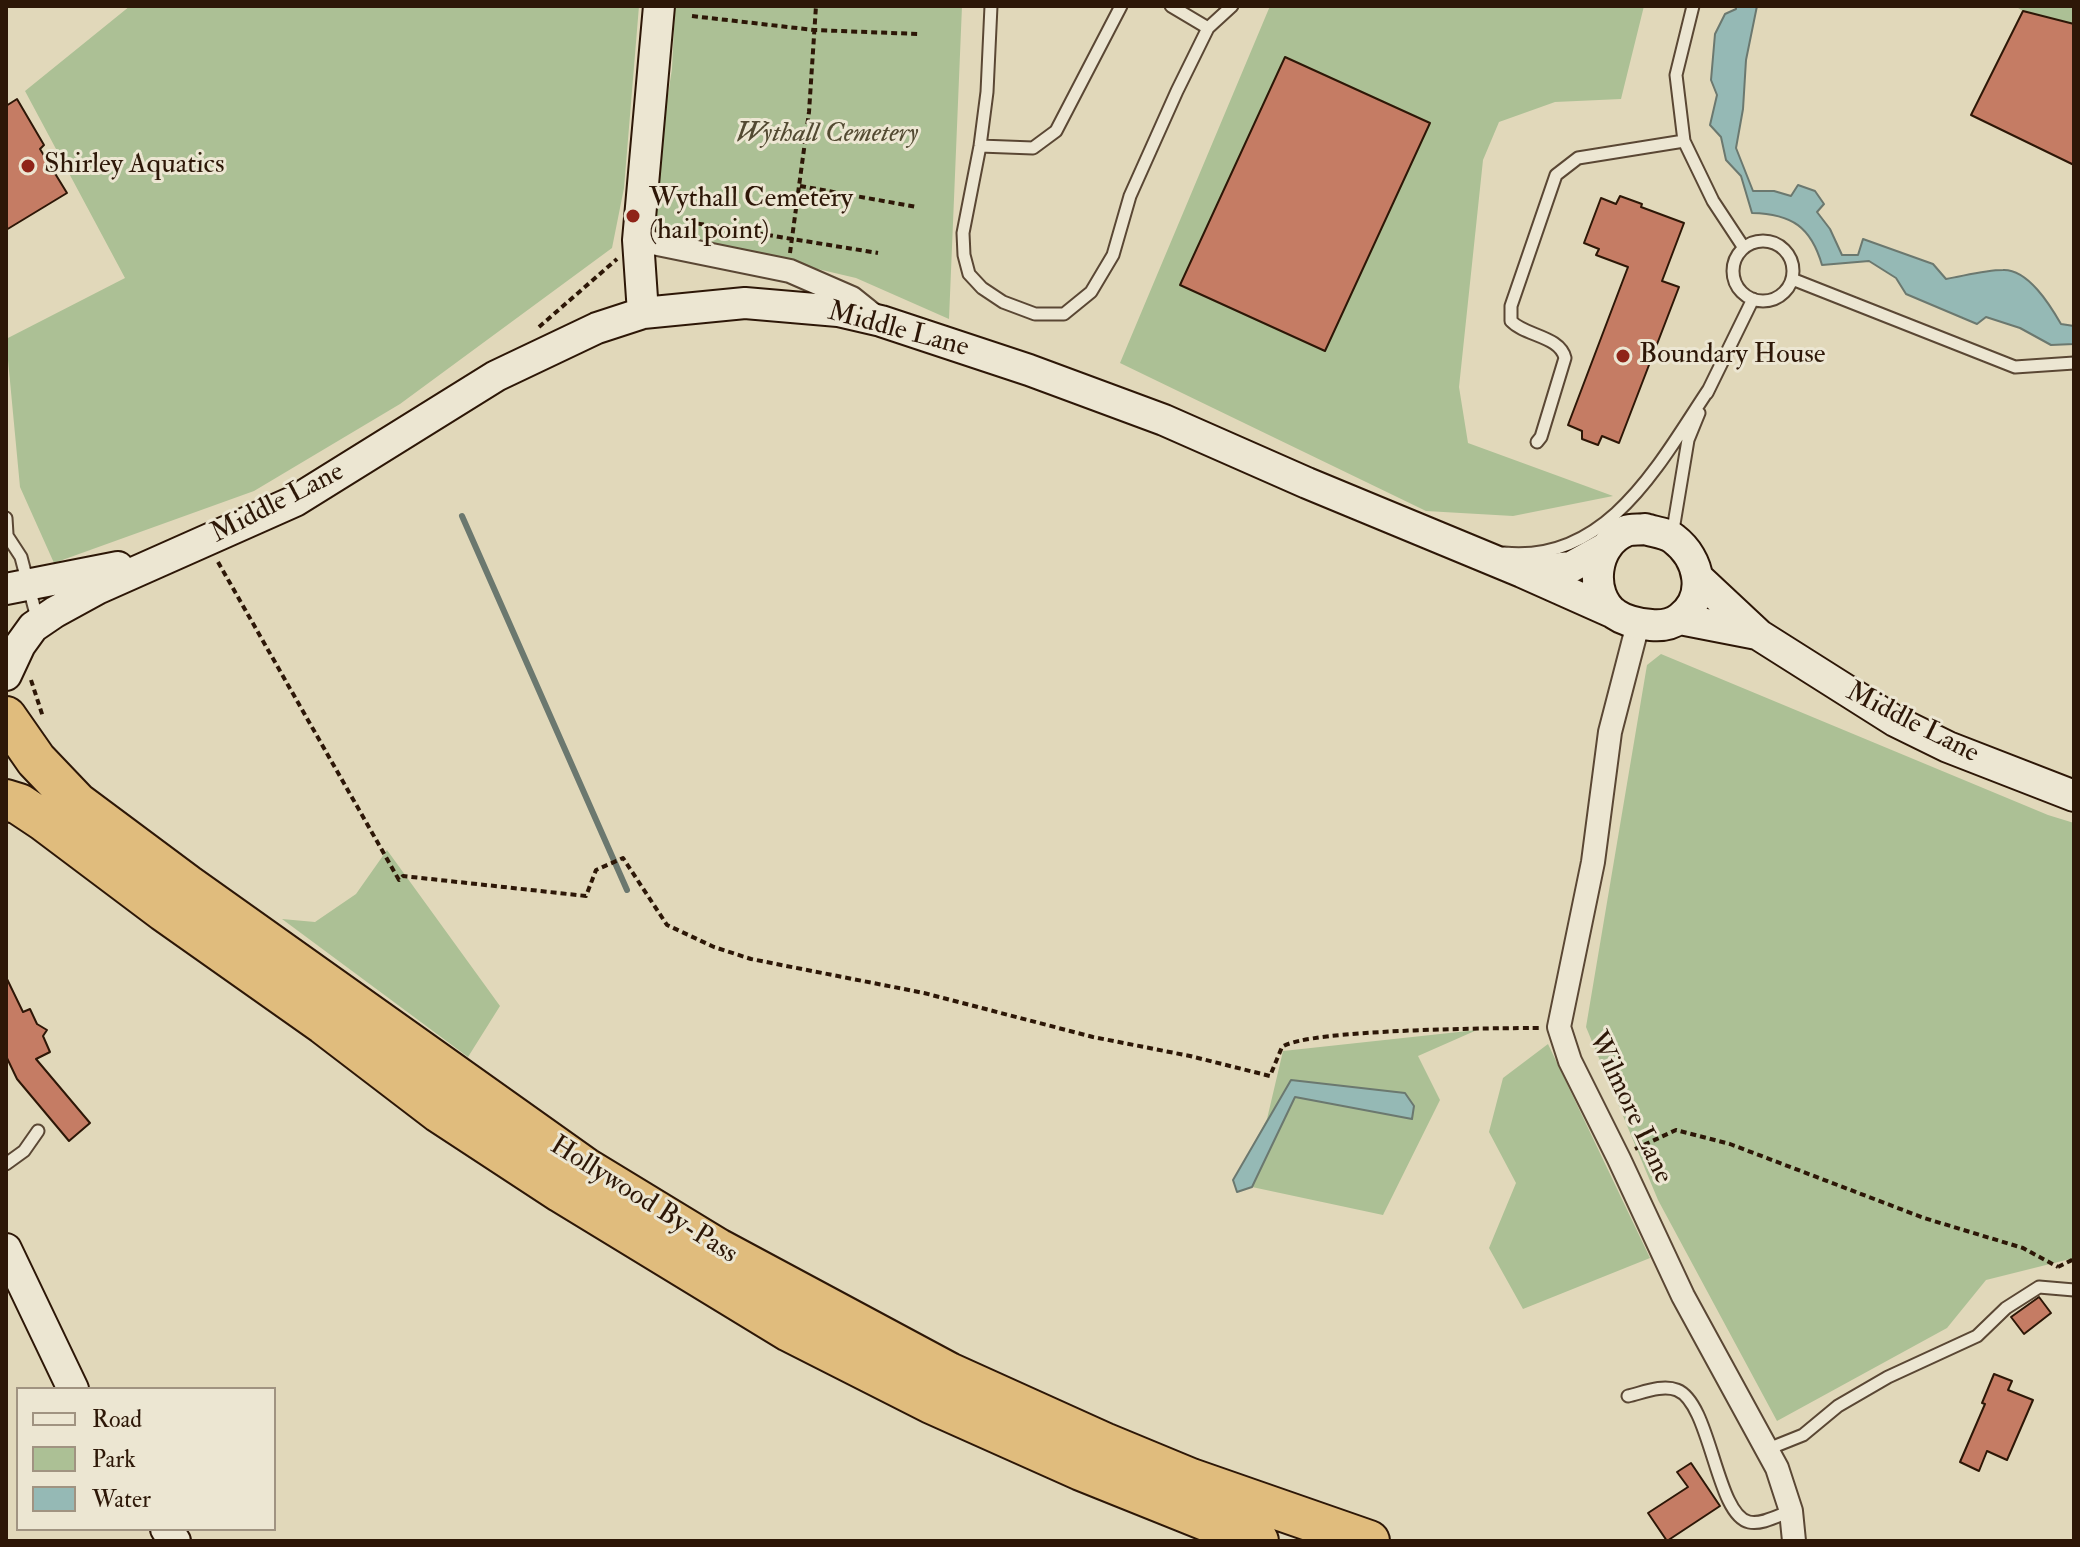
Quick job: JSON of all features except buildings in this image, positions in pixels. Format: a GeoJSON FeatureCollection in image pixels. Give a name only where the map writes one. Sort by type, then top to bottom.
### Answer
{"type":"FeatureCollection","features":[{"type":"Feature","properties":{"kind":"highway","name":"Hollywood By-Pass"},"geometry":{"type":"LineString","coordinates":[[6,717],[36,760],[77,803],[585,1168],[718,1249],[949,1373],[1104,1443],[1191,1479],[1369,1541]]}},
{"type":"Feature","properties":{"kind":"highway","name":"Hollywood By-Pass"},"geometry":{"type":"LineString","coordinates":[[6,800],[19,804],[43,820],[164,911],[324,1024],[439,1112],[561,1192],[789,1331],[931,1403],[1067,1464],[1258,1541]]}},
{"type":"Feature","properties":{"kind":"street"},"geometry":{"type":"LineString","coordinates":[[643,313],[638,240],[659,6]]}},
{"type":"Feature","properties":{"kind":"street"},"geometry":{"type":"LineString","coordinates":[[638,240],[790,271],[852,298],[881,321]]}},
{"type":"Feature","properties":{"kind":"street","name":"Middle Lane"},"geometry":{"type":"LineString","coordinates":[[6,675],[20,645],[38,624],[97,589],[295,501],[496,376],[597,328],[643,313],[745,303],[838,311],[881,321],[1029,370],[1164,420],[1626,619],[1663,626],[1680,619],[1759,635]]}},
{"type":"Feature","properties":{"kind":"street","name":"Middle Lane"},"geometry":{"type":"LineString","coordinates":[[1522,572],[1571,567],[1607,547],[1626,532],[1645,529],[1672,537],[1687,552],[1698,578],[1759,635],[1843,690],[1908,728],[1987,763],[2074,796]]}},
{"type":"Feature","properties":{"kind":"street","name":"Middle Lane"},"geometry":{"type":"LineString","coordinates":[[16,587],[130,564],[200,543]]}},
{"type":"Feature","properties":{"kind":"street"},"geometry":{"type":"LineString","coordinates":[[1607,547],[1598,568],[1598,590],[1626,619]]}},
{"type":"Feature","properties":{"kind":"street"},"geometry":{"type":"LineString","coordinates":[[1680,619],[1697,599],[1698,578]]}},
{"type":"Feature","properties":{"kind":"street","name":"Wilmore Lane"},"geometry":{"type":"LineString","coordinates":[[1626,619],[1593,862],[1559,1027],[1570,1061],[1683,1296],[1768,1449],[1791,1511],[1794,1541]]}},
{"type":"Feature","properties":{"kind":"street"},"geometry":{"type":"LineString","coordinates":[[6,1249],[72,1387]]}},
{"type":"Feature","properties":{"kind":"lane"},"geometry":{"type":"LineString","coordinates":[[991,6],[987,92],[963,233],[964,255],[969,274],[982,288],[1003,302],[1035,314],[1064,314],[1091,292],[1113,255],[1130,196],[1208,28],[1232,6]]}},
{"type":"Feature","properties":{"kind":"lane"},"geometry":{"type":"LineString","coordinates":[[980,146],[1033,148],[1056,131],[1121,6]]}},
{"type":"Feature","properties":{"kind":"lane"},"geometry":{"type":"LineString","coordinates":[[1171,6],[1208,28]]}},
{"type":"Feature","properties":{"kind":"lane"},"geometry":{"type":"LineString","coordinates":[[1693,6],[1676,75],[1684,141],[1713,201],[1744,248]]}},
{"type":"Feature","properties":{"kind":"lane"},"geometry":{"type":"LineString","coordinates":[[1537,442],[1565,358],[1558,345],[1519,330],[1511,321],[1511,306],[1556,175],[1578,158],[1684,141]]}},
{"type":"Feature","properties":{"kind":"lane"},"geometry":{"type":"LineString","coordinates":[[1762,241],[1779,246],[1791,261],[1792,279],[1787,288],[1772,300],[1753,299],[1734,280],[1734,263],[1744,248],[1762,241]]}},
{"type":"Feature","properties":{"kind":"lane"},"geometry":{"type":"LineString","coordinates":[[1792,279],[2015,367],[2074,363]]}},
{"type":"Feature","properties":{"kind":"lane"},"geometry":{"type":"LineString","coordinates":[[1672,537],[1688,440],[1753,299]]}},
{"type":"Feature","properties":{"kind":"lane"},"geometry":{"type":"LineString","coordinates":[[1464,548],[1523,555],[1571,543],[1602,527],[1634,497],[1709,389]]}},
{"type":"Feature","properties":{"kind":"lane"},"geometry":{"type":"LineString","coordinates":[[6,518],[6,534],[21,557],[16,587],[38,624]]}},
{"type":"Feature","properties":{"kind":"lane"},"geometry":{"type":"LineString","coordinates":[[6,1164],[24,1151],[38,1131]]}},
{"type":"Feature","properties":{"kind":"lane"},"geometry":{"type":"LineString","coordinates":[[1768,1449],[1803,1435],[1838,1406],[1888,1377],[1977,1336],[2006,1308],[2039,1287],[2074,1290]]}},
{"type":"Feature","properties":{"kind":"lane"},"geometry":{"type":"LineString","coordinates":[[1628,1396],[1657,1389],[1676,1390],[1688,1398],[1707,1437],[1722,1485],[1743,1519],[1751,1523],[1791,1511]]}},
{"type":"Feature","properties":{"kind":"path"},"geometry":{"type":"LineString","coordinates":[[790,271],[809,112],[816,6]]}},
{"type":"Feature","properties":{"kind":"path"},"geometry":{"type":"LineString","coordinates":[[692,16],[814,30],[920,34]]}},
{"type":"Feature","properties":{"kind":"path"},"geometry":{"type":"LineString","coordinates":[[800,186],[917,207]]}},
{"type":"Feature","properties":{"kind":"path"},"geometry":{"type":"LineString","coordinates":[[688,222],[878,253]]}},
{"type":"Feature","properties":{"kind":"path"},"geometry":{"type":"LineString","coordinates":[[535,330],[638,240]]}},
{"type":"Feature","properties":{"kind":"path"},"geometry":{"type":"LineString","coordinates":[[200,543],[399,880],[403,876],[586,896],[596,870],[623,858],[667,925],[714,947],[751,959],[924,993],[1093,1037],[1270,1076],[1282,1047],[1296,1041],[1481,1028],[1559,1027]]}},
{"type":"Feature","properties":{"kind":"path"},"geometry":{"type":"LineString","coordinates":[[1619,1159],[1676,1130],[1730,1144],[1924,1218],[2023,1248],[2058,1267],[2074,1259]]}},
{"type":"Feature","properties":{"kind":"green space"},"geometry":{"type":"Polygon","coordinates":[[[130,6],[639,6],[624,188],[612,248],[400,404],[254,491],[54,563],[20,487],[6,339],[125,278],[25,91],[130,6]]]}},
{"type":"Feature","properties":{"kind":"green space","name":"Wythall Cemetery"},"geometry":{"type":"Polygon","coordinates":[[[675,6],[962,6],[949,319],[856,278],[647,229],[672,69],[675,6]]]}},
{"type":"Feature","properties":{"kind":"green space"},"geometry":{"type":"Polygon","coordinates":[[[1270,6],[1644,6],[1621,99],[1555,102],[1499,122],[1483,160],[1459,387],[1468,443],[1613,496],[1513,516],[1426,511],[1120,363],[1270,6]]]}},
{"type":"Feature","properties":{"kind":"green space"},"geometry":{"type":"Polygon","coordinates":[[[2015,6],[2074,6],[2074,24],[2029,15],[2015,6]]]}},
{"type":"Feature","properties":{"kind":"green space"},"geometry":{"type":"Polygon","coordinates":[[[1661,654],[2048,815],[2074,823],[2074,1258],[1986,1280],[1947,1328],[1777,1421],[1658,1200],[1586,1027],[1647,665],[1661,654]]]}},
{"type":"Feature","properties":{"kind":"green space"},"geometry":{"type":"Polygon","coordinates":[[[387,850],[500,1006],[468,1057],[282,919],[315,922],[356,894],[387,850]]]}},
{"type":"Feature","properties":{"kind":"green space"},"geometry":{"type":"Polygon","coordinates":[[[1477,1030],[1418,1056],[1440,1100],[1383,1215],[1252,1187],[1265,1160],[1247,1156],[1267,1119],[1283,1051],[1477,1030]]]}},
{"type":"Feature","properties":{"kind":"green space"},"geometry":{"type":"Polygon","coordinates":[[[1548,1044],[1650,1258],[1523,1309],[1489,1248],[1516,1183],[1489,1132],[1503,1078],[1548,1044]]]}},
{"type":"Feature","properties":{"kind":"water"},"geometry":{"type":"Polygon","coordinates":[[[1736,6],[1757,6],[1746,60],[1743,109],[1736,148],[1753,191],[1774,191],[1791,196],[1798,185],[1815,191],[1824,204],[1817,212],[1830,229],[1842,255],[1858,255],[1863,239],[1933,264],[1946,279],[1996,270],[2021,275],[2051,307],[2061,324],[2074,326],[2074,344],[2051,345],[2020,328],[1986,317],[1977,324],[1906,294],[1896,278],[1869,261],[1822,265],[1812,241],[1798,225],[1778,216],[1752,213],[1741,176],[1726,160],[1721,137],[1710,125],[1717,95],[1711,80],[1715,34],[1725,14],[1736,9],[1736,6]]]}},
{"type":"Feature","properties":{"kind":"water"},"geometry":{"type":"Polygon","coordinates":[[[1291,1080],[1405,1093],[1414,1106],[1412,1119],[1295,1097],[1252,1187],[1237,1192],[1233,1180],[1291,1080]]]}},
{"type":"Feature","properties":{"kind":"waterway"},"geometry":{"type":"LineString","coordinates":[[462,516],[627,890]]}},
{"type":"Feature","properties":{"kind":"place","name":"Shirley Aquatics"},"geometry":{"type":"Point","coordinates":[28,166]}},
{"type":"Feature","properties":{"kind":"place","name":"Wythall Cemetery (hail point)"},"geometry":{"type":"Point","coordinates":[633,216]}},
{"type":"Feature","properties":{"kind":"place","name":"Boundary House"},"geometry":{"type":"Point","coordinates":[1623,356]}}]}
